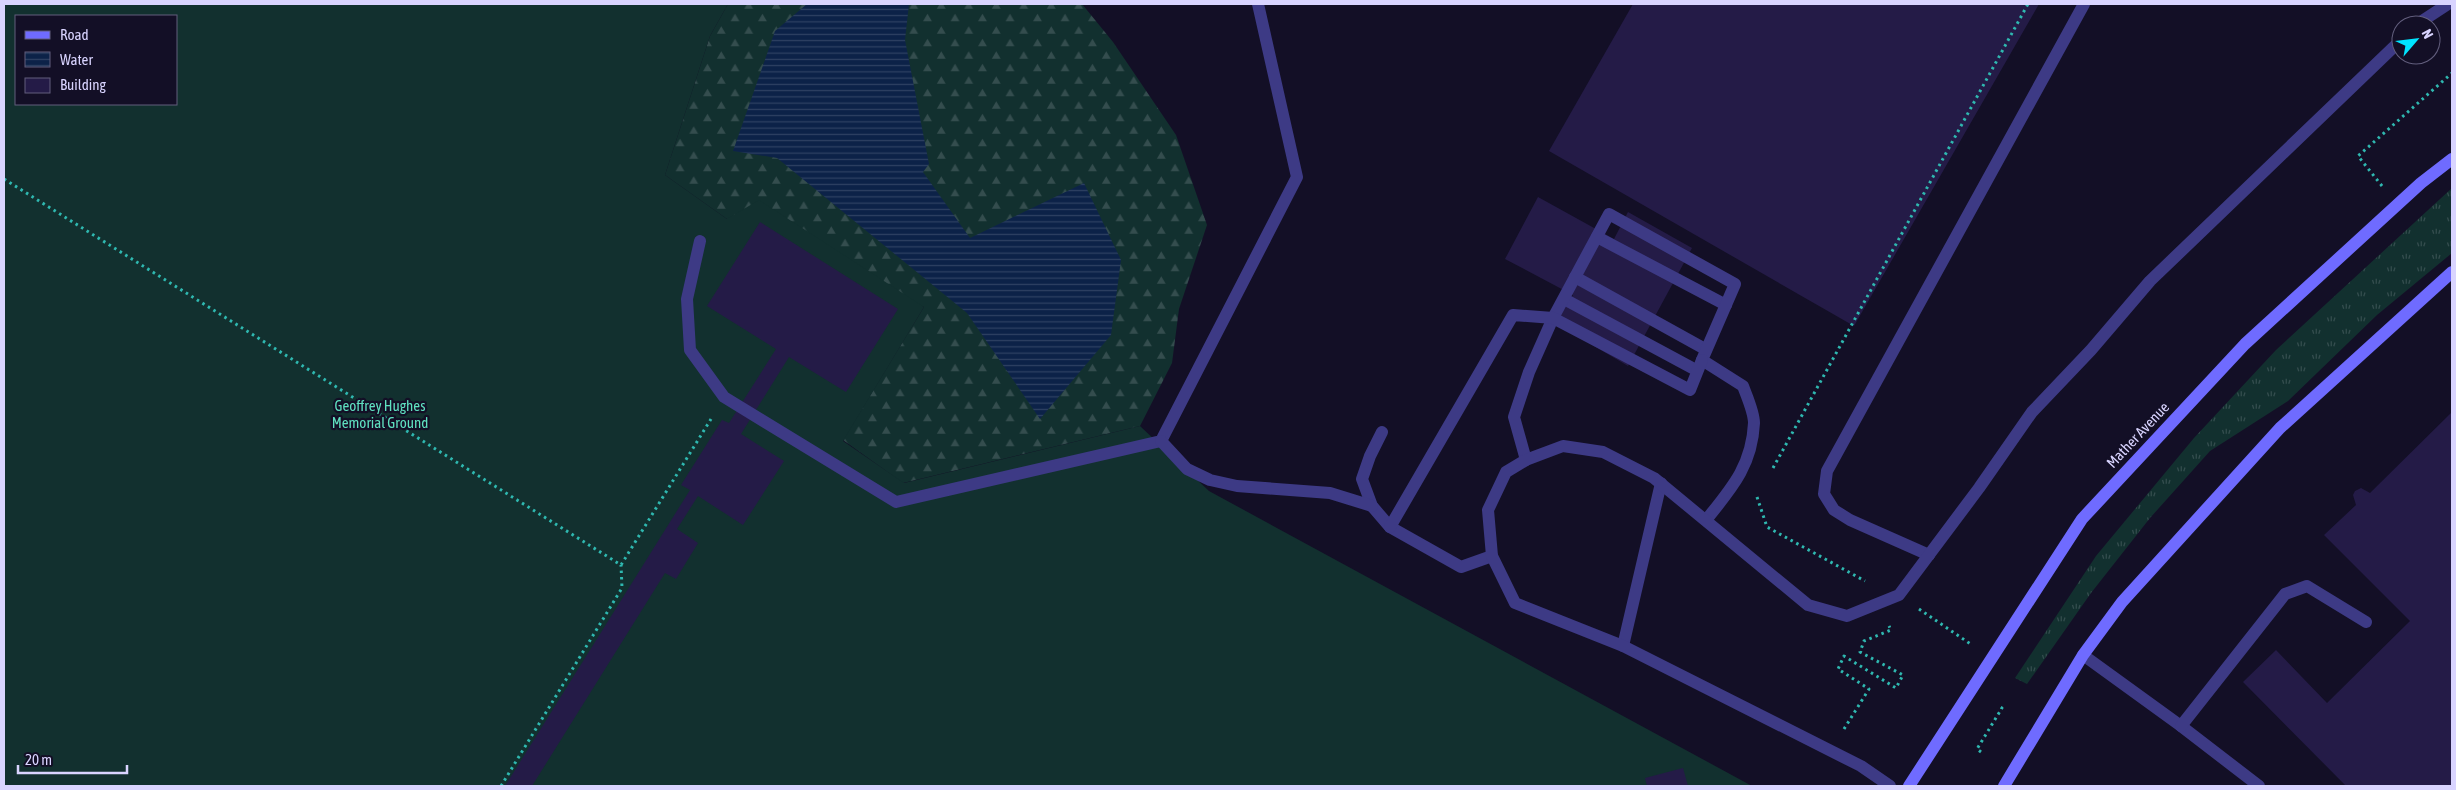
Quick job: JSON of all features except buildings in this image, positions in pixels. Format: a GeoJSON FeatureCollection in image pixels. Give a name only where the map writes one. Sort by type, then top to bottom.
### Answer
{"type":"FeatureCollection","features":[{"type":"Feature","properties":{"kind":"main road","name":"Mather Avenue"},"geometry":{"type":"LineString","coordinates":[[1909,786],[2082,520],[2245,344],[2397,205],[2452,159]]}},
{"type":"Feature","properties":{"kind":"main road"},"geometry":{"type":"LineString","coordinates":[[2004,786],[2083,655],[2122,602],[2280,428],[2452,272]]}},
{"type":"Feature","properties":{"kind":"lane"},"geometry":{"type":"LineString","coordinates":[[700,241],[687,299],[690,350],[724,398],[896,502],[1161,441],[1298,177],[1258,4]]}},
{"type":"Feature","properties":{"kind":"lane"},"geometry":{"type":"LineString","coordinates":[[1929,555],[1850,520],[1834,510],[1824,494],[1827,471],[2084,4]]}},
{"type":"Feature","properties":{"kind":"lane"},"geometry":{"type":"LineString","coordinates":[[2431,15],[2448,4]]}},
{"type":"Feature","properties":{"kind":"lane"},"geometry":{"type":"LineString","coordinates":[[1890,786],[1860,766],[1623,646],[1515,603],[1492,556],[1488,510],[1506,472],[1526,460],[1563,446],[1603,452],[1662,483],[1808,605],[1847,616],[1899,595],[2032,412],[2091,350],[2150,281],[2391,50]]}},
{"type":"Feature","properties":{"kind":"lane"},"geometry":{"type":"LineString","coordinates":[[1390,527],[1513,315],[1553,318],[1690,390],[1701,360],[1735,284],[1610,214],[1553,318],[1529,372],[1514,416],[1526,460]]}},
{"type":"Feature","properties":{"kind":"lane"},"geometry":{"type":"LineString","coordinates":[[1597,237],[1726,305]]}},
{"type":"Feature","properties":{"kind":"lane"},"geometry":{"type":"LineString","coordinates":[[1575,277],[1743,386],[1754,422],[1748,456],[1739,479],[1706,520]]}},
{"type":"Feature","properties":{"kind":"lane"},"geometry":{"type":"LineString","coordinates":[[1564,299],[1701,360]]}},
{"type":"Feature","properties":{"kind":"lane"},"geometry":{"type":"LineString","coordinates":[[1382,432],[1370,456],[1362,479],[1372,506],[1390,527],[1461,567],[1492,556]]}},
{"type":"Feature","properties":{"kind":"lane"},"geometry":{"type":"LineString","coordinates":[[1161,441],[1187,469],[1210,480],[1237,486],[1330,493],[1372,506]]}},
{"type":"Feature","properties":{"kind":"lane"},"geometry":{"type":"LineString","coordinates":[[1623,646],[1662,483]]}},
{"type":"Feature","properties":{"kind":"lane"},"geometry":{"type":"LineString","coordinates":[[2181,726],[2285,594],[2307,586],[2366,622]]}},
{"type":"Feature","properties":{"kind":"lane"},"geometry":{"type":"LineString","coordinates":[[2083,655],[2181,726],[2259,786]]}},
{"type":"Feature","properties":{"kind":"path"},"geometry":{"type":"LineString","coordinates":[[2397,205],[2358,156],[2452,73]]}},
{"type":"Feature","properties":{"kind":"path"},"geometry":{"type":"LineString","coordinates":[[4,179],[621,564]]}},
{"type":"Feature","properties":{"kind":"path"},"geometry":{"type":"LineString","coordinates":[[501,786],[622,588],[621,564],[724,398]]}},
{"type":"Feature","properties":{"kind":"path"},"geometry":{"type":"LineString","coordinates":[[1919,609],[1975,646]]}},
{"type":"Feature","properties":{"kind":"path"},"geometry":{"type":"LineString","coordinates":[[1980,752],[1977,749],[2002,708],[1998,706]]}},
{"type":"Feature","properties":{"kind":"green space","name":"Geoffrey Hughes Memorial Ground"},"geometry":{"type":"Polygon","coordinates":[[[4,4],[728,4],[710,36],[665,175],[727,219],[759,200],[924,307],[843,441],[904,483],[1140,426],[1209,491],[1752,786],[4,786],[4,4]]]}},
{"type":"Feature","properties":{"kind":"green space"},"geometry":{"type":"Polygon","coordinates":[[[728,4],[1082,4],[1113,42],[1176,135],[1207,225],[1179,309],[1172,363],[1140,426],[903,483],[843,440],[924,307],[727,219],[665,175],[710,36],[728,4]]]}},
{"type":"Feature","properties":{"kind":"green space"},"geometry":{"type":"Polygon","coordinates":[[[2452,188],[2452,253],[2377,315],[2288,401],[2210,451],[2150,518],[2091,593],[2027,684],[2015,678],[2096,556],[2194,438],[2276,350],[2452,188]]]}},
{"type":"Feature","properties":{"kind":"water"},"geometry":{"type":"Polygon","coordinates":[[[807,4],[909,4],[905,40],[929,164],[923,172],[970,238],[1084,183],[1121,260],[1111,335],[1040,419],[967,313],[777,158],[733,151],[775,31],[807,4]]]}}]}
